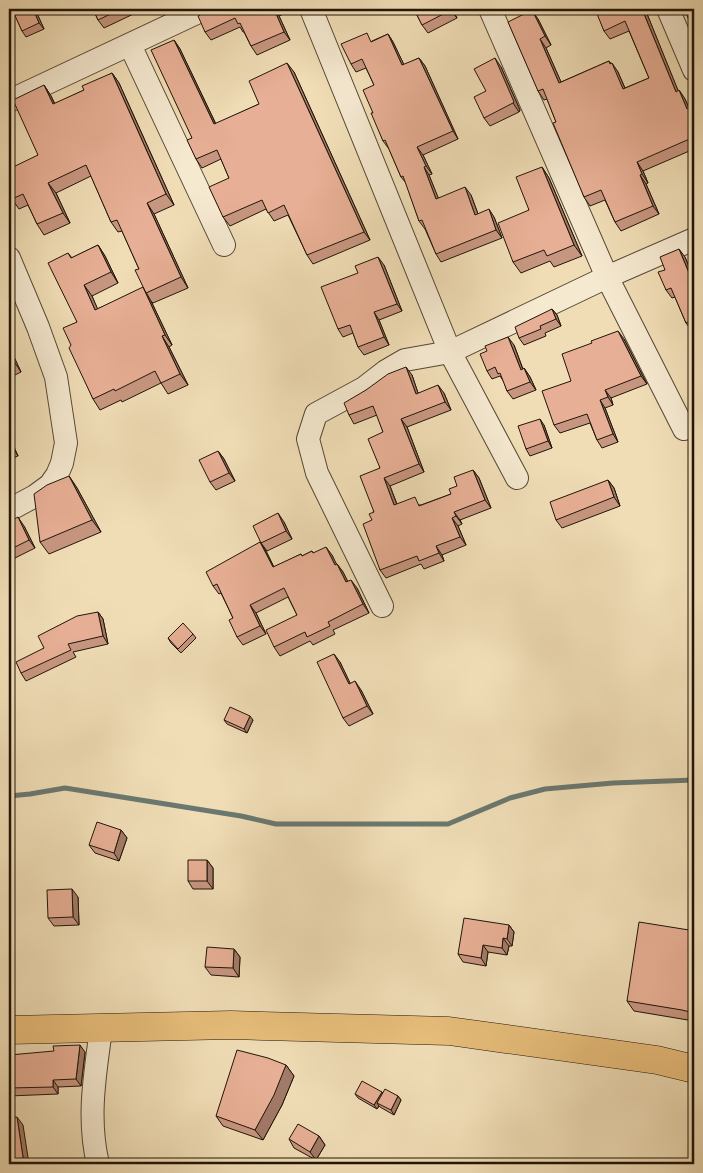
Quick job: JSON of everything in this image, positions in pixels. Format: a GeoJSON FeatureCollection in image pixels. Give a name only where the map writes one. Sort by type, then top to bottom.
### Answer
{"type":"FeatureCollection","features":[{"type":"Feature","properties":{"kind":"main road"},"geometry":{"type":"LineString","coordinates":[[9,1030],[231,1025],[449,1031],[657,1060],[694,1069]]}},
{"type":"Feature","properties":{"kind":"street"},"geometry":{"type":"LineString","coordinates":[[9,101],[205,9]]}},
{"type":"Feature","properties":{"kind":"street"},"geometry":{"type":"LineString","coordinates":[[311,9],[450,352],[517,478]]}},
{"type":"Feature","properties":{"kind":"street"},"geometry":{"type":"LineString","coordinates":[[490,9],[607,277],[684,429]]}},
{"type":"Feature","properties":{"kind":"street"},"geometry":{"type":"LineString","coordinates":[[668,9],[694,70]]}},
{"type":"Feature","properties":{"kind":"street"},"geometry":{"type":"LineString","coordinates":[[130,45],[224,245]]}},
{"type":"Feature","properties":{"kind":"street"},"geometry":{"type":"LineString","coordinates":[[382,606],[317,473],[308,439],[316,414],[364,388],[392,367],[405,360],[450,352],[607,277],[694,239]]}},
{"type":"Feature","properties":{"kind":"street"},"geometry":{"type":"LineString","coordinates":[[9,258],[56,378],[66,443],[62,463],[50,485],[36,496],[9,510]]}},
{"type":"Feature","properties":{"kind":"street"},"geometry":{"type":"LineString","coordinates":[[98,1164],[93,1143],[92,1104],[101,1029]]}},
{"type":"Feature","properties":{"kind":"building"},"geometry":{"type":"Polygon","coordinates":[[[12,9],[33,9],[39,23],[22,31],[12,9]]]}},
{"type":"Feature","properties":{"kind":"building"},"geometry":{"type":"Polygon","coordinates":[[[93,9],[121,9],[98,20],[93,9]]]}},
{"type":"Feature","properties":{"kind":"building"},"geometry":{"type":"Polygon","coordinates":[[[208,9],[274,9],[284,32],[251,46],[240,23],[238,24],[235,18],[205,32],[198,16],[208,9]]]}},
{"type":"Feature","properties":{"kind":"building"},"geometry":{"type":"Polygon","coordinates":[[[414,9],[450,9],[451,10],[422,25],[414,9]]]}},
{"type":"Feature","properties":{"kind":"building"},"geometry":{"type":"Polygon","coordinates":[[[595,9],[642,9],[676,92],[679,90],[687,109],[689,108],[694,119],[694,137],[637,162],[642,174],[640,175],[653,206],[615,222],[601,190],[584,197],[553,123],[556,122],[543,89],[538,91],[508,22],[532,10],[545,36],[540,39],[559,83],[609,61],[610,64],[612,63],[623,89],[649,78],[625,21],[604,31],[595,9]]]}},
{"type":"Feature","properties":{"kind":"building"},"geometry":{"type":"Polygon","coordinates":[[[684,9],[694,9],[694,22],[693,19],[689,20],[684,9]]]}},
{"type":"Feature","properties":{"kind":"building"},"geometry":{"type":"Polygon","coordinates":[[[367,33],[371,42],[388,34],[402,65],[419,58],[453,131],[417,147],[426,166],[424,167],[436,199],[465,187],[475,215],[489,209],[496,230],[436,254],[422,220],[419,221],[403,176],[401,177],[371,113],[373,113],[363,90],[374,85],[362,59],[351,64],[341,44],[367,33]]]}},
{"type":"Feature","properties":{"kind":"building"},"geometry":{"type":"Polygon","coordinates":[[[174,40],[214,124],[259,104],[249,81],[287,63],[364,232],[307,255],[284,205],[268,213],[262,200],[223,217],[209,187],[229,178],[217,150],[196,159],[187,140],[192,138],[151,50],[174,40]]]}},
{"type":"Feature","properties":{"kind":"building"},"geometry":{"type":"Polygon","coordinates":[[[495,58],[514,102],[484,118],[474,97],[486,91],[474,69],[495,58]]]}},
{"type":"Feature","properties":{"kind":"building"},"geometry":{"type":"Polygon","coordinates":[[[112,73],[166,194],[147,203],[181,277],[146,293],[135,270],[139,269],[117,220],[111,222],[86,165],[48,183],[63,213],[37,224],[23,194],[12,199],[9,192],[9,169],[38,155],[13,100],[44,85],[53,104],[84,90],[82,86],[112,73]]]}},
{"type":"Feature","properties":{"kind":"building"},"geometry":{"type":"Polygon","coordinates":[[[542,167],[574,245],[547,256],[544,250],[513,262],[498,223],[529,210],[516,177],[542,167]]]}},
{"type":"Feature","properties":{"kind":"building"},"geometry":{"type":"Polygon","coordinates":[[[98,245],[111,272],[84,285],[95,310],[143,287],[165,335],[162,336],[180,374],[161,383],[155,371],[115,391],[114,389],[93,399],[69,348],[71,345],[63,328],[77,322],[48,263],[68,253],[71,258],[98,245]]]}},
{"type":"Feature","properties":{"kind":"building"},"geometry":{"type":"Polygon","coordinates":[[[679,249],[694,285],[694,319],[686,323],[671,288],[666,290],[658,272],[665,270],[660,257],[679,249]]]}},
{"type":"Feature","properties":{"kind":"building"},"geometry":{"type":"Polygon","coordinates":[[[378,257],[397,304],[374,312],[384,337],[358,347],[350,325],[338,329],[321,287],[358,273],[355,266],[378,257]]]}},
{"type":"Feature","properties":{"kind":"building"},"geometry":{"type":"Polygon","coordinates":[[[552,309],[556,319],[540,326],[541,329],[519,338],[515,327],[552,309]]]}},
{"type":"Feature","properties":{"kind":"building"},"geometry":{"type":"Polygon","coordinates":[[[618,331],[641,376],[605,390],[608,397],[600,400],[613,434],[597,440],[587,414],[554,425],[542,391],[571,381],[562,354],[618,331]]]}},
{"type":"Feature","properties":{"kind":"building"},"geometry":{"type":"Polygon","coordinates":[[[508,337],[521,370],[524,368],[530,382],[507,391],[500,373],[498,374],[495,367],[487,371],[480,354],[487,351],[485,346],[508,337]]]}},
{"type":"Feature","properties":{"kind":"building"},"geometry":{"type":"Polygon","coordinates":[[[9,350],[15,363],[9,366],[9,350]]]}},
{"type":"Feature","properties":{"kind":"building"},"geometry":{"type":"Polygon","coordinates":[[[406,367],[416,394],[438,385],[445,402],[401,419],[419,464],[384,478],[394,505],[415,497],[419,506],[451,494],[449,489],[457,486],[454,477],[473,470],[485,500],[454,512],[456,516],[452,518],[460,537],[436,546],[439,553],[419,561],[417,556],[380,570],[363,524],[372,520],[369,514],[374,512],[360,476],[380,468],[368,439],[383,432],[373,406],[349,415],[344,403],[388,374],[406,367]]]}},
{"type":"Feature","properties":{"kind":"building"},"geometry":{"type":"Polygon","coordinates":[[[540,419],[548,441],[526,449],[518,426],[540,419]]]}},
{"type":"Feature","properties":{"kind":"building"},"geometry":{"type":"Polygon","coordinates":[[[218,451],[229,473],[210,482],[199,460],[218,451]]]}},
{"type":"Feature","properties":{"kind":"building"},"geometry":{"type":"Polygon","coordinates":[[[69,476],[92,520],[40,542],[34,494],[47,485],[69,476]]]}},
{"type":"Feature","properties":{"kind":"building"},"geometry":{"type":"Polygon","coordinates":[[[608,480],[614,497],[556,520],[550,502],[608,480]]]}},
{"type":"Feature","properties":{"kind":"building"},"geometry":{"type":"Polygon","coordinates":[[[278,513],[286,531],[261,543],[253,526],[278,513]]]}},
{"type":"Feature","properties":{"kind":"building"},"geometry":{"type":"Polygon","coordinates":[[[18,517],[29,540],[9,550],[9,522],[18,517]]]}},
{"type":"Feature","properties":{"kind":"building"},"geometry":{"type":"Polygon","coordinates":[[[260,542],[273,567],[301,554],[302,556],[312,551],[313,553],[326,547],[346,582],[351,580],[363,604],[328,622],[330,626],[307,637],[305,632],[274,647],[266,630],[297,615],[284,588],[250,605],[260,626],[237,637],[229,620],[233,618],[217,584],[213,586],[206,572],[260,542]]]}},
{"type":"Feature","properties":{"kind":"building"},"geometry":{"type":"Polygon","coordinates":[[[98,612],[103,636],[68,644],[71,650],[21,673],[16,662],[44,648],[38,636],[77,616],[98,612]]]}},
{"type":"Feature","properties":{"kind":"building"},"geometry":{"type":"Polygon","coordinates":[[[183,623],[193,634],[178,649],[168,638],[183,623]]]}},
{"type":"Feature","properties":{"kind":"building"},"geometry":{"type":"Polygon","coordinates":[[[334,654],[349,684],[355,681],[367,706],[343,718],[317,662],[334,654]]]}},
{"type":"Feature","properties":{"kind":"building"},"geometry":{"type":"Polygon","coordinates":[[[230,707],[250,716],[244,729],[224,720],[230,707]]]}},
{"type":"Feature","properties":{"kind":"building"},"geometry":{"type":"Polygon","coordinates":[[[97,822],[121,830],[114,853],[89,845],[97,822]]]}},
{"type":"Feature","properties":{"kind":"building"},"geometry":{"type":"Polygon","coordinates":[[[188,860],[207,860],[207,881],[188,881],[188,860]]]}},
{"type":"Feature","properties":{"kind":"building"},"geometry":{"type":"Polygon","coordinates":[[[72,889],[73,917],[48,918],[47,890],[72,889]]]}},
{"type":"Feature","properties":{"kind":"building"},"geometry":{"type":"Polygon","coordinates":[[[464,918],[509,925],[507,939],[503,938],[502,948],[483,945],[481,958],[458,954],[464,918]]]}},
{"type":"Feature","properties":{"kind":"building"},"geometry":{"type":"Polygon","coordinates":[[[639,922],[689,930],[690,925],[694,925],[694,1013],[627,1001],[639,922]]]}},
{"type":"Feature","properties":{"kind":"building"},"geometry":{"type":"Polygon","coordinates":[[[207,947],[234,949],[233,968],[205,967],[207,947]]]}},
{"type":"Feature","properties":{"kind":"building"},"geometry":{"type":"Polygon","coordinates":[[[80,1045],[76,1079],[53,1080],[53,1087],[9,1088],[9,1055],[54,1051],[53,1046],[80,1045]]]}},
{"type":"Feature","properties":{"kind":"building"},"geometry":{"type":"Polygon","coordinates":[[[237,1050],[286,1065],[274,1095],[255,1130],[216,1116],[237,1050]]]}},
{"type":"Feature","properties":{"kind":"building"},"geometry":{"type":"Polygon","coordinates":[[[362,1081],[382,1092],[374,1105],[355,1094],[362,1081]]]}},
{"type":"Feature","properties":{"kind":"building"},"geometry":{"type":"Polygon","coordinates":[[[385,1089],[398,1096],[391,1110],[377,1103],[385,1089]]]}},
{"type":"Feature","properties":{"kind":"building"},"geometry":{"type":"Polygon","coordinates":[[[17,1117],[24,1164],[9,1164],[9,1118],[17,1117]]]}},
{"type":"Feature","properties":{"kind":"building"},"geometry":{"type":"Polygon","coordinates":[[[298,1124],[319,1136],[310,1152],[289,1139],[298,1124]]]}},
{"type":"Feature","properties":{"kind":"waterway"},"geometry":{"type":"LineString","coordinates":[[9,796],[65,788],[241,816],[276,824],[448,824],[510,798],[545,789],[613,783],[694,780]]}}]}
